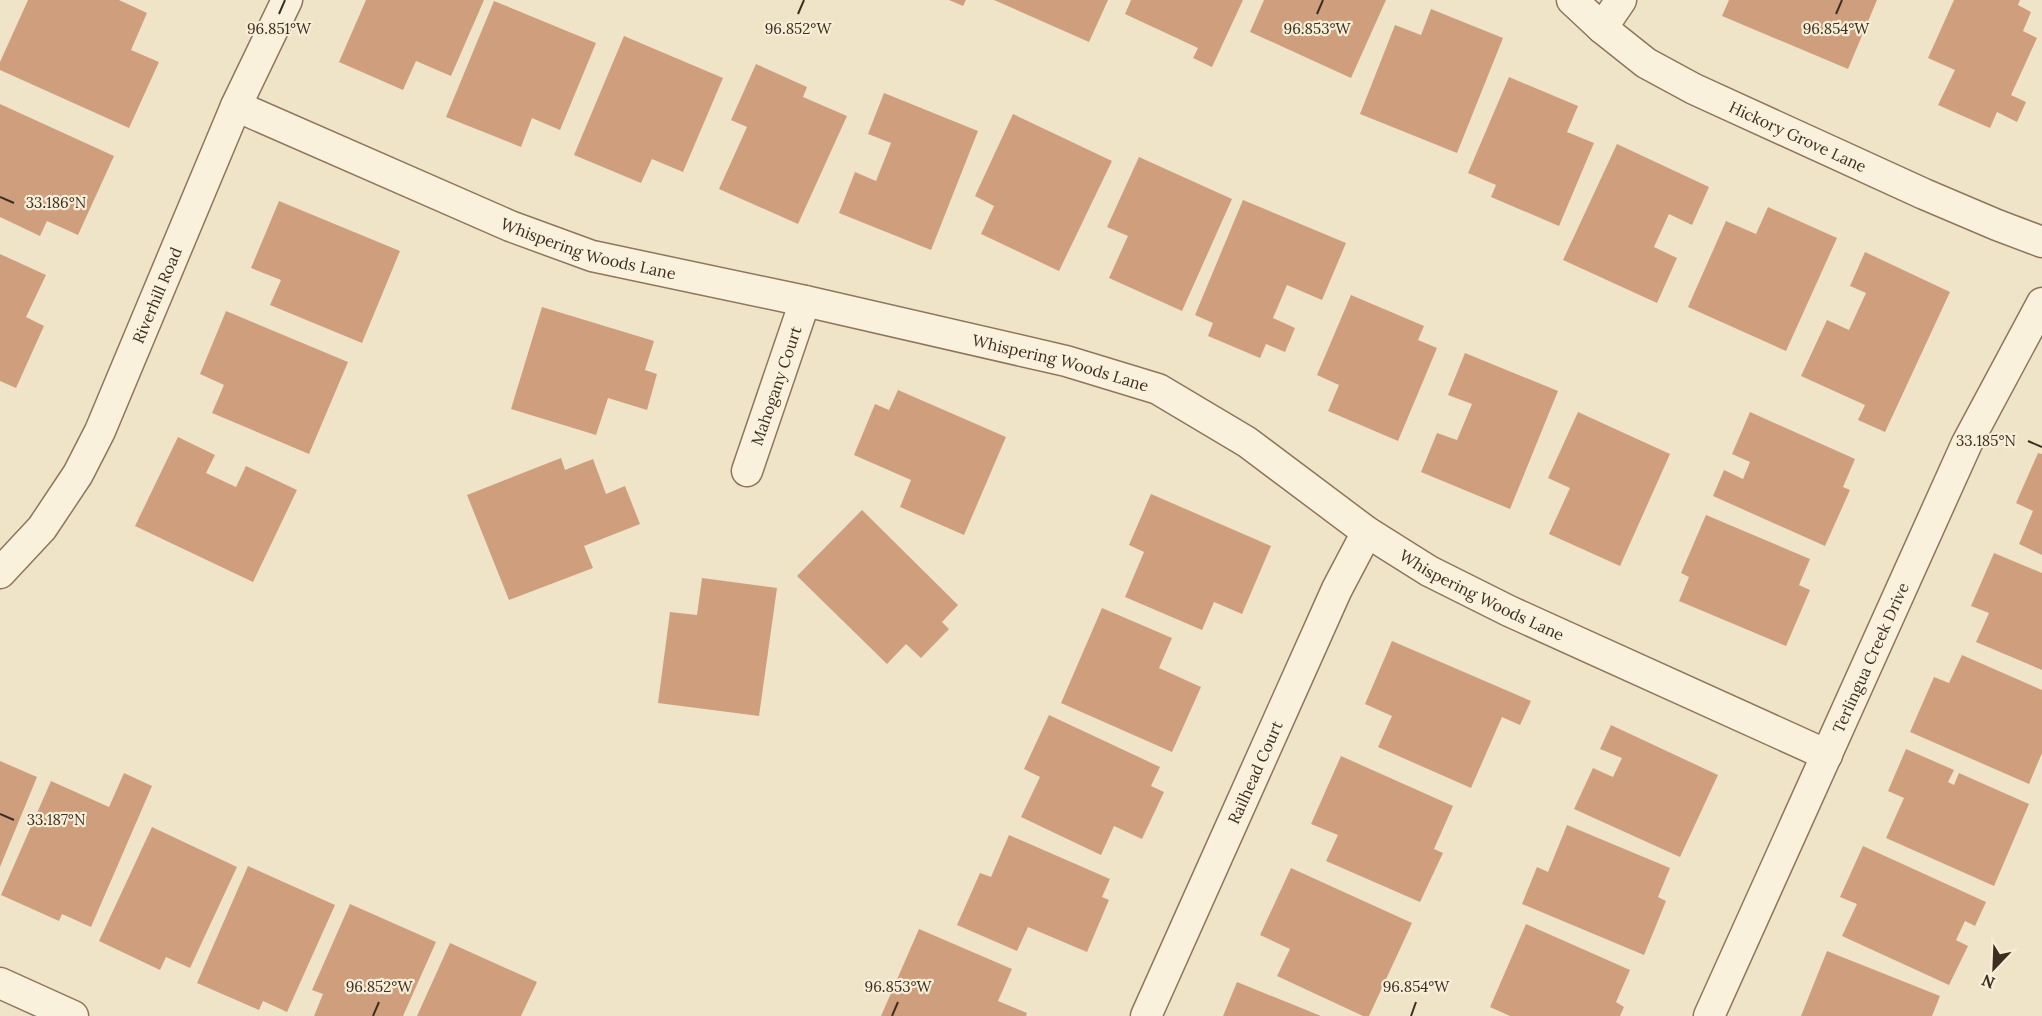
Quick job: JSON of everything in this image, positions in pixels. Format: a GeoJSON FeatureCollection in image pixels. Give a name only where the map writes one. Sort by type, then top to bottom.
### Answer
{"type":"FeatureCollection","features":[{"type":"Feature","properties":{"kind":"street","name":"Riverhill Road"},"geometry":{"type":"LineString","coordinates":[[0,573],[42,528],[87,457],[236,106],[287,0]]}},
{"type":"Feature","properties":{"kind":"street","name":"Hickory Grove Lane"},"geometry":{"type":"LineString","coordinates":[[1572,0],[1602,28],[1646,63],[1694,89],[1924,194],[2042,242]]}},
{"type":"Feature","properties":{"kind":"street"},"geometry":{"type":"LineString","coordinates":[[1602,28],[1621,0]]}},
{"type":"Feature","properties":{"kind":"street","name":"Whispering Woods Lane"},"geometry":{"type":"LineString","coordinates":[[236,106],[510,226],[592,256],[805,301],[1066,361],[1158,389],[1247,442],[1367,531],[1430,571],[1509,611],[1827,754]]}},
{"type":"Feature","properties":{"kind":"street","name":"Mahogany Court"},"geometry":{"type":"LineString","coordinates":[[747,471],[805,301]]}},
{"type":"Feature","properties":{"kind":"street","name":"Terlingua Creek Drive"},"geometry":{"type":"LineString","coordinates":[[1709,1016],[1967,443],[2042,303]]}},
{"type":"Feature","properties":{"kind":"street","name":"Railhead Court"},"geometry":{"type":"LineString","coordinates":[[1146,1016],[1328,611],[1367,531]]}},
{"type":"Feature","properties":{"kind":"street"},"geometry":{"type":"LineString","coordinates":[[0,983],[73,1016]]}},
{"type":"Feature","properties":{"kind":"building"},"geometry":{"type":"Polygon","coordinates":[[[28,0],[119,0],[147,13],[131,50],[159,62],[129,128],[0,70],[0,62],[28,0]]]}},
{"type":"Feature","properties":{"kind":"building"},"geometry":{"type":"Polygon","coordinates":[[[366,0],[484,0],[451,76],[416,61],[403,90],[339,62],[366,0]]]}},
{"type":"Feature","properties":{"kind":"building"},"geometry":{"type":"Polygon","coordinates":[[[949,0],[966,0],[963,6],[949,0]]]}},
{"type":"Feature","properties":{"kind":"building"},"geometry":{"type":"Polygon","coordinates":[[[994,0],[1108,0],[1089,42],[994,0]]]}},
{"type":"Feature","properties":{"kind":"building"},"geometry":{"type":"Polygon","coordinates":[[[1131,0],[1243,0],[1212,67],[1193,58],[1198,48],[1125,14],[1131,0]]]}},
{"type":"Feature","properties":{"kind":"building"},"geometry":{"type":"Polygon","coordinates":[[[1264,0],[1386,0],[1351,78],[1250,32],[1264,0]]]}},
{"type":"Feature","properties":{"kind":"building"},"geometry":{"type":"Polygon","coordinates":[[[1729,0],[1877,0],[1848,69],[1722,16],[1729,0]]]}},
{"type":"Feature","properties":{"kind":"building"},"geometry":{"type":"Polygon","coordinates":[[[1954,0],[2020,0],[2018,5],[2031,12],[2023,31],[2037,38],[2011,95],[2026,102],[2017,122],[1997,112],[1990,128],[1938,105],[1955,70],[1928,58],[1954,0]]]}},
{"type":"Feature","properties":{"kind":"building"},"geometry":{"type":"Polygon","coordinates":[[[494,1],[596,43],[560,130],[532,118],[521,147],[446,117],[494,1]]]}},
{"type":"Feature","properties":{"kind":"building"},"geometry":{"type":"Polygon","coordinates":[[[1431,9],[1503,38],[1457,153],[1360,114],[1395,25],[1421,35],[1431,9]]]}},
{"type":"Feature","properties":{"kind":"building"},"geometry":{"type":"Polygon","coordinates":[[[624,36],[723,78],[683,172],[652,159],[641,183],[574,155],[624,36]]]}},
{"type":"Feature","properties":{"kind":"building"},"geometry":{"type":"Polygon","coordinates":[[[756,64],[807,87],[803,97],[847,116],[798,224],[719,189],[747,127],[731,120],[756,64]]]}},
{"type":"Feature","properties":{"kind":"building"},"geometry":{"type":"Polygon","coordinates":[[[1509,77],[1578,106],[1567,132],[1594,143],[1559,226],[1491,197],[1496,185],[1468,173],[1509,77]]]}},
{"type":"Feature","properties":{"kind":"building"},"geometry":{"type":"Polygon","coordinates":[[[884,93],[978,131],[931,250],[839,213],[855,172],[876,181],[891,143],[868,134],[884,93]]]}},
{"type":"Feature","properties":{"kind":"building"},"geometry":{"type":"Polygon","coordinates":[[[0,104],[114,156],[78,235],[47,221],[40,236],[0,217],[0,104]]]}},
{"type":"Feature","properties":{"kind":"building"},"geometry":{"type":"Polygon","coordinates":[[[1013,114],[1112,161],[1059,271],[981,234],[994,206],[975,196],[1013,114]]]}},
{"type":"Feature","properties":{"kind":"building"},"geometry":{"type":"Polygon","coordinates":[[[1617,144],[1709,187],[1692,225],[1669,214],[1654,247],[1677,258],[1657,303],[1563,260],[1617,144]]]}},
{"type":"Feature","properties":{"kind":"building"},"geometry":{"type":"Polygon","coordinates":[[[1139,157],[1232,199],[1182,311],[1109,278],[1128,236],[1107,227],[1139,157]]]}},
{"type":"Feature","properties":{"kind":"building"},"geometry":{"type":"Polygon","coordinates":[[[1243,200],[1346,243],[1322,300],[1287,285],[1273,318],[1295,328],[1285,352],[1266,344],[1260,358],[1208,336],[1213,323],[1195,315],[1243,200]]]}},
{"type":"Feature","properties":{"kind":"building"},"geometry":{"type":"Polygon","coordinates":[[[279,201],[400,251],[362,343],[270,305],[281,280],[251,268],[279,201]]]}},
{"type":"Feature","properties":{"kind":"building"},"geometry":{"type":"Polygon","coordinates":[[[1768,207],[1837,238],[1786,351],[1688,307],[1726,221],[1756,234],[1768,207]]]}},
{"type":"Feature","properties":{"kind":"building"},"geometry":{"type":"Polygon","coordinates":[[[1865,252],[1950,292],[1885,432],[1858,420],[1865,405],[1801,376],[1827,320],[1849,330],[1866,293],[1850,286],[1865,252]]]}},
{"type":"Feature","properties":{"kind":"building"},"geometry":{"type":"Polygon","coordinates":[[[0,254],[46,275],[26,317],[44,326],[16,388],[0,381],[0,254]]]}},
{"type":"Feature","properties":{"kind":"building"},"geometry":{"type":"Polygon","coordinates":[[[1351,295],[1424,326],[1418,340],[1437,348],[1398,441],[1328,411],[1339,385],[1317,375],[1351,295]]]}},
{"type":"Feature","properties":{"kind":"building"},"geometry":{"type":"Polygon","coordinates":[[[542,307],[654,341],[645,370],[657,374],[647,410],[608,398],[596,435],[511,409],[542,307]]]}},
{"type":"Feature","properties":{"kind":"building"},"geometry":{"type":"Polygon","coordinates":[[[226,311],[348,362],[309,454],[212,413],[224,385],[200,374],[226,311]]]}},
{"type":"Feature","properties":{"kind":"building"},"geometry":{"type":"Polygon","coordinates":[[[1465,353],[1558,391],[1510,509],[1421,472],[1437,433],[1457,440],[1472,404],[1448,395],[1465,353]]]}},
{"type":"Feature","properties":{"kind":"building"},"geometry":{"type":"Polygon","coordinates":[[[898,390],[1006,437],[964,535],[900,507],[911,480],[854,455],[875,404],[889,410],[898,390]]]}},
{"type":"Feature","properties":{"kind":"building"},"geometry":{"type":"Polygon","coordinates":[[[1578,412],[1670,454],[1620,566],[1549,534],[1570,488],[1548,478],[1578,412]]]}},
{"type":"Feature","properties":{"kind":"building"},"geometry":{"type":"Polygon","coordinates":[[[1750,412],[1855,459],[1843,487],[1850,490],[1825,546],[1713,496],[1724,470],[1743,479],[1750,462],[1732,454],[1750,412]]]}},
{"type":"Feature","properties":{"kind":"building"},"geometry":{"type":"Polygon","coordinates":[[[178,437],[215,455],[206,473],[236,487],[246,466],[297,490],[253,582],[135,526],[178,437]]]}},
{"type":"Feature","properties":{"kind":"building"},"geometry":{"type":"Polygon","coordinates":[[[2038,453],[2042,454],[2042,555],[2019,544],[2033,511],[2016,503],[2038,453]]]}},
{"type":"Feature","properties":{"kind":"building"},"geometry":{"type":"Polygon","coordinates":[[[561,458],[565,470],[593,459],[606,494],[625,486],[640,524],[584,546],[593,568],[509,600],[467,495],[561,458]]]}},
{"type":"Feature","properties":{"kind":"building"},"geometry":{"type":"Polygon","coordinates":[[[1151,494],[1271,546],[1242,614],[1214,602],[1202,630],[1125,597],[1144,552],[1129,545],[1151,494]]]}},
{"type":"Feature","properties":{"kind":"building"},"geometry":{"type":"Polygon","coordinates":[[[862,510],[958,605],[942,622],[949,629],[921,658],[906,644],[887,664],[797,576],[862,510]]]}},
{"type":"Feature","properties":{"kind":"building"},"geometry":{"type":"Polygon","coordinates":[[[1706,515],[1810,559],[1799,585],[1810,590],[1786,646],[1679,601],[1689,577],[1681,573],[1706,515]]]}},
{"type":"Feature","properties":{"kind":"building"},"geometry":{"type":"Polygon","coordinates":[[[1994,553],[2042,573],[2042,670],[1976,642],[1989,613],[1971,606],[1994,553]]]}},
{"type":"Feature","properties":{"kind":"building"},"geometry":{"type":"Polygon","coordinates":[[[702,578],[777,588],[759,716],[658,703],[670,612],[697,615],[702,578]]]}},
{"type":"Feature","properties":{"kind":"building"},"geometry":{"type":"Polygon","coordinates":[[[1102,608],[1172,638],[1159,668],[1201,687],[1172,752],[1061,703],[1102,608]]]}},
{"type":"Feature","properties":{"kind":"building"},"geometry":{"type":"Polygon","coordinates":[[[1392,641],[1531,701],[1520,725],[1502,717],[1471,788],[1378,747],[1392,716],[1365,704],[1392,641]]]}},
{"type":"Feature","properties":{"kind":"building"},"geometry":{"type":"Polygon","coordinates":[[[1962,655],[2042,690],[2042,753],[2029,784],[1910,732],[1934,677],[1949,683],[1962,655]]]}},
{"type":"Feature","properties":{"kind":"building"},"geometry":{"type":"Polygon","coordinates":[[[1049,715],[1160,767],[1151,786],[1164,792],[1142,839],[1114,826],[1101,855],[1021,817],[1040,777],[1024,769],[1049,715]]]}},
{"type":"Feature","properties":{"kind":"building"},"geometry":{"type":"Polygon","coordinates":[[[1611,725],[1718,775],[1680,857],[1574,809],[1593,768],[1613,777],[1622,758],[1600,749],[1611,725]]]}},
{"type":"Feature","properties":{"kind":"building"},"geometry":{"type":"Polygon","coordinates":[[[1906,749],[1954,770],[1948,782],[1954,785],[1959,773],[2029,804],[1994,886],[1886,838],[1904,798],[1888,791],[1906,749]]]}},
{"type":"Feature","properties":{"kind":"building"},"geometry":{"type":"Polygon","coordinates":[[[1341,756],[1453,806],[1434,849],[1443,853],[1420,902],[1326,861],[1338,835],[1311,824],[1341,756]]]}},
{"type":"Feature","properties":{"kind":"building"},"geometry":{"type":"Polygon","coordinates":[[[0,761],[37,777],[0,867],[0,761]]]}},
{"type":"Feature","properties":{"kind":"building"},"geometry":{"type":"Polygon","coordinates":[[[124,773],[152,786],[91,927],[62,914],[59,921],[1,895],[51,781],[109,807],[124,773]]]}},
{"type":"Feature","properties":{"kind":"building"},"geometry":{"type":"Polygon","coordinates":[[[1567,825],[1670,868],[1658,897],[1666,901],[1644,955],[1522,904],[1537,867],[1548,872],[1567,825]]]}},
{"type":"Feature","properties":{"kind":"building"},"geometry":{"type":"Polygon","coordinates":[[[152,827],[237,867],[190,968],[166,957],[160,970],[99,941],[152,827]]]}},
{"type":"Feature","properties":{"kind":"building"},"geometry":{"type":"Polygon","coordinates":[[[1009,835],[1110,879],[1102,897],[1109,900],[1087,952],[1028,927],[1017,951],[957,925],[980,873],[991,877],[1009,835]]]}},
{"type":"Feature","properties":{"kind":"building"},"geometry":{"type":"Polygon","coordinates":[[[1863,846],[1986,902],[1975,926],[1965,921],[1956,940],[1968,946],[1949,985],[1842,936],[1857,904],[1840,897],[1863,846]]]}},
{"type":"Feature","properties":{"kind":"building"},"geometry":{"type":"Polygon","coordinates":[[[248,866],[335,905],[287,1012],[263,1001],[259,1010],[197,983],[248,866]]]}},
{"type":"Feature","properties":{"kind":"building"},"geometry":{"type":"Polygon","coordinates":[[[1291,868],[1412,923],[1369,1016],[1363,1016],[1277,976],[1290,949],[1260,935],[1291,868]]]}},
{"type":"Feature","properties":{"kind":"building"},"geometry":{"type":"Polygon","coordinates":[[[350,904],[436,942],[403,1016],[314,1016],[323,994],[312,990],[350,904]]]}},
{"type":"Feature","properties":{"kind":"building"},"geometry":{"type":"Polygon","coordinates":[[[1526,924],[1630,970],[1616,1002],[1624,1007],[1620,1016],[1510,1016],[1490,1007],[1526,924]]]}},
{"type":"Feature","properties":{"kind":"building"},"geometry":{"type":"Polygon","coordinates":[[[919,929],[1012,969],[998,1001],[1027,1013],[1026,1016],[881,1016],[919,929]]]}},
{"type":"Feature","properties":{"kind":"building"},"geometry":{"type":"Polygon","coordinates":[[[450,943],[537,982],[521,1016],[417,1016],[450,943]]]}},
{"type":"Feature","properties":{"kind":"building"},"geometry":{"type":"Polygon","coordinates":[[[1827,951],[1940,996],[1932,1016],[1801,1016],[1827,951]]]}},
{"type":"Feature","properties":{"kind":"building"},"geometry":{"type":"Polygon","coordinates":[[[1237,982],[1321,1016],[1223,1016],[1237,982]]]}}]}
